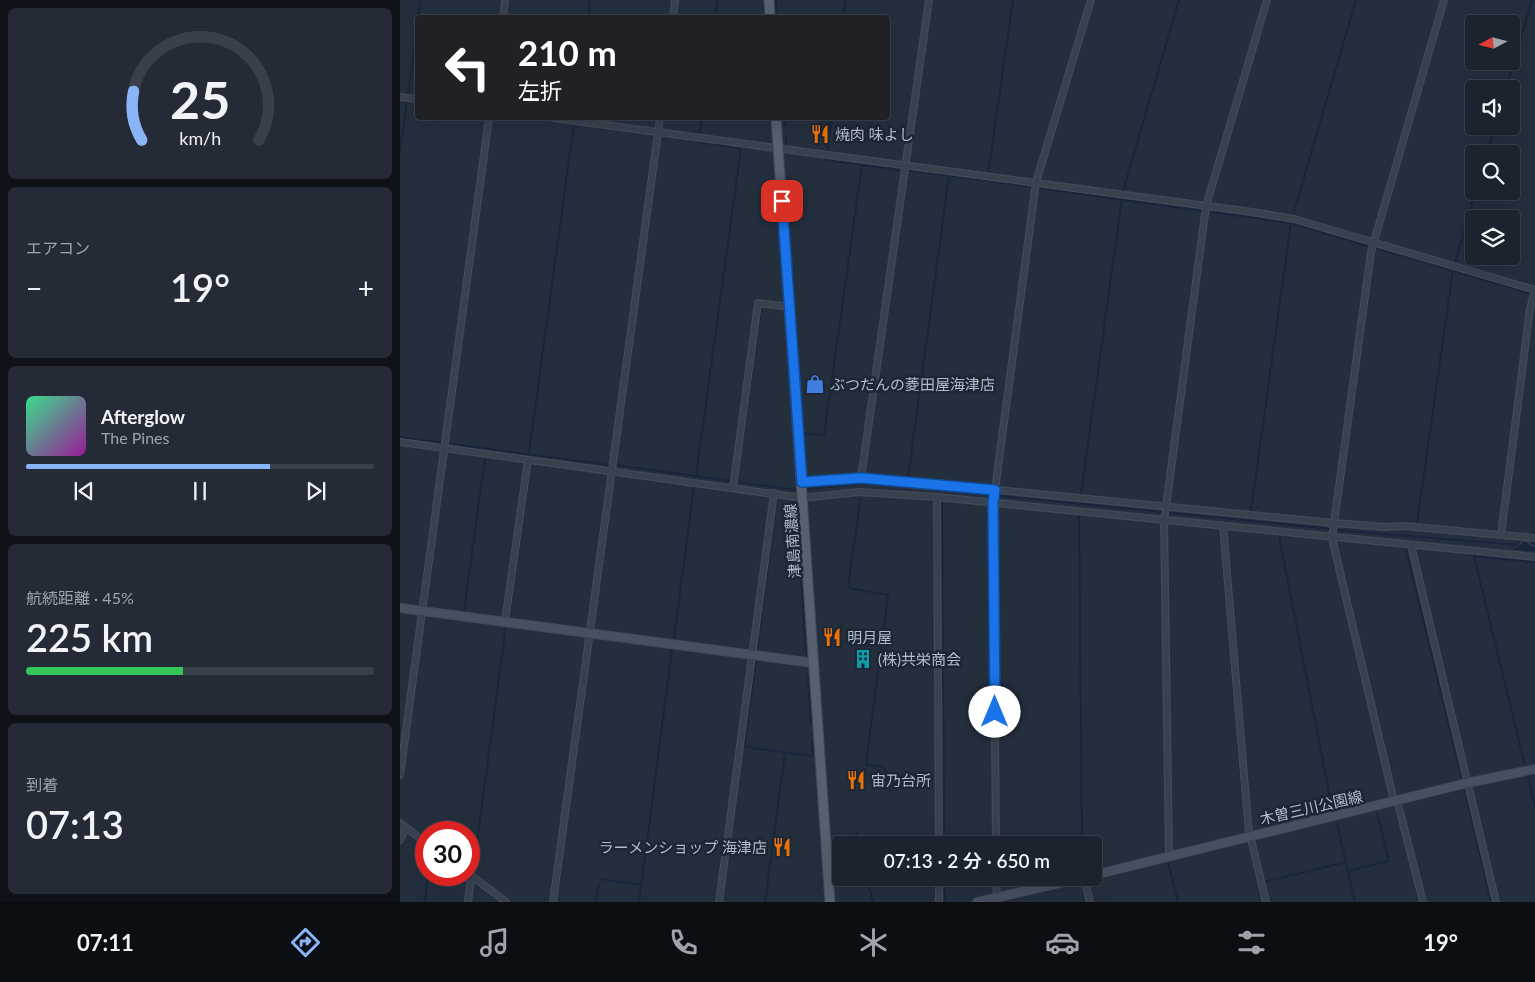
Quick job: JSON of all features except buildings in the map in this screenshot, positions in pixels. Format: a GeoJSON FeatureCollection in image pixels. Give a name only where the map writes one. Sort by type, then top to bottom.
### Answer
{"type":"FeatureCollection","features":[{"type":"Feature","properties":{"kind":"main road"},"geometry":{"type":"LineString","coordinates":[[769,0],[770,15]]}},
{"type":"Feature","properties":{"kind":"main road","name":"津島南濃線"},"geometry":{"type":"LineString","coordinates":[[776,120],[830,902]]}},
{"type":"Feature","properties":{"kind":"main road"},"geometry":{"type":"LineString","coordinates":[[400,608],[814,663]]}},
{"type":"Feature","properties":{"kind":"main road","name":"木曽三川公園線"},"geometry":{"type":"LineString","coordinates":[[1102,872],[1467,783],[1535,769]]}},
{"type":"Feature","properties":{"kind":"main road"},"geometry":{"type":"LineString","coordinates":[[978,902],[1000,899],[1051,886]]}},
{"type":"Feature","properties":{"kind":"street"},"geometry":{"type":"LineString","coordinates":[[503,15],[505,0]]}},
{"type":"Feature","properties":{"kind":"street"},"geometry":{"type":"LineString","coordinates":[[674,15],[676,0]]}},
{"type":"Feature","properties":{"kind":"street"},"geometry":{"type":"LineString","coordinates":[[861,478],[929,0]]}},
{"type":"Feature","properties":{"kind":"street"},"geometry":{"type":"LineString","coordinates":[[996,836],[993,502],[1036,182],[1091,0]]}},
{"type":"Feature","properties":{"kind":"street"},"geometry":{"type":"LineString","coordinates":[[1169,856],[1165,507],[1206,206],[1267,0]]}},
{"type":"Feature","properties":{"kind":"street"},"geometry":{"type":"LineString","coordinates":[[1422,902],[1332,536],[1374,242],[1444,0]]}},
{"type":"Feature","properties":{"kind":"street"},"geometry":{"type":"LineString","coordinates":[[400,97],[415,99]]}},
{"type":"Feature","properties":{"kind":"street"},"geometry":{"type":"LineString","coordinates":[[400,775],[489,120]]}},
{"type":"Feature","properties":{"kind":"street"},"geometry":{"type":"LineString","coordinates":[[568,120],[1036,182],[1294,219],[1535,290],[1530,309],[1501,535]]}},
{"type":"Feature","properties":{"kind":"street"},"geometry":{"type":"LineString","coordinates":[[553,902],[660,120]]}},
{"type":"Feature","properties":{"kind":"street"},"geometry":{"type":"LineString","coordinates":[[733,487],[758,302],[790,307]]}},
{"type":"Feature","properties":{"kind":"street"},"geometry":{"type":"LineString","coordinates":[[400,442],[444,445],[528,460],[612,467],[774,493],[802,490],[861,478],[1334,524],[1385,527],[1404,526],[1535,538]]}},
{"type":"Feature","properties":{"kind":"street"},"geometry":{"type":"LineString","coordinates":[[504,622],[528,460]]}},
{"type":"Feature","properties":{"kind":"street"},"geometry":{"type":"LineString","coordinates":[[802,490],[859,492],[993,502],[1535,558]]}},
{"type":"Feature","properties":{"kind":"street"},"geometry":{"type":"LineString","coordinates":[[718,902],[774,493]]}},
{"type":"Feature","properties":{"kind":"street"},"geometry":{"type":"LineString","coordinates":[[937,498],[939,836]]}},
{"type":"Feature","properties":{"kind":"street"},"geometry":{"type":"LineString","coordinates":[[1223,526],[1250,835],[1266,902]]}},
{"type":"Feature","properties":{"kind":"street"},"geometry":{"type":"LineString","coordinates":[[1411,545],[1496,902]]}},
{"type":"Feature","properties":{"kind":"street"},"geometry":{"type":"LineString","coordinates":[[400,823],[415,835]]}},
{"type":"Feature","properties":{"kind":"street"},"geometry":{"type":"LineString","coordinates":[[400,840],[406,828]]}},
{"type":"Feature","properties":{"kind":"street"},"geometry":{"type":"LineString","coordinates":[[480,882],[506,902]]}},
{"type":"Feature","properties":{"kind":"street"},"geometry":{"type":"LineString","coordinates":[[468,902],[469,886]]}},
{"type":"Feature","properties":{"kind":"street"},"geometry":{"type":"LineString","coordinates":[[939,886],[940,902]]}},
{"type":"Feature","properties":{"kind":"street"},"geometry":{"type":"LineString","coordinates":[[998,886],[1000,899]]}},
{"type":"Feature","properties":{"kind":"street"},"geometry":{"type":"LineString","coordinates":[[1085,886],[1090,902]]}},
{"type":"Feature","properties":{"kind":"water"},"geometry":{"type":"Polygon","coordinates":[[[1517,541],[1535,542],[1535,551],[1516,550],[1517,541]]]}},
{"type":"Feature","properties":{"kind":"waterway"},"geometry":{"type":"LineString","coordinates":[[418,15],[421,0]]}},
{"type":"Feature","properties":{"kind":"waterway"},"geometry":{"type":"LineString","coordinates":[[588,15],[590,0]]}},
{"type":"Feature","properties":{"kind":"waterway"},"geometry":{"type":"LineString","coordinates":[[715,15],[717,0]]}},
{"type":"Feature","properties":{"kind":"waterway"},"geometry":{"type":"LineString","coordinates":[[776,0],[777,15]]}},
{"type":"Feature","properties":{"kind":"waterway"},"geometry":{"type":"LineString","coordinates":[[843,15],[845,0]]}},
{"type":"Feature","properties":{"kind":"waterway"},"geometry":{"type":"LineString","coordinates":[[988,174],[1013,0]]}},
{"type":"Feature","properties":{"kind":"waterway"},"geometry":{"type":"LineString","coordinates":[[1123,191],[1179,0]]}},
{"type":"Feature","properties":{"kind":"waterway"},"geometry":{"type":"LineString","coordinates":[[1293,215],[1356,0]]}},
{"type":"Feature","properties":{"kind":"waterway"},"geometry":{"type":"LineString","coordinates":[[1509,80],[1532,0]]}},
{"type":"Feature","properties":{"kind":"waterway"},"geometry":{"type":"LineString","coordinates":[[408,94],[415,44]]}},
{"type":"Feature","properties":{"kind":"waterway"},"geometry":{"type":"LineString","coordinates":[[400,152],[407,100]]}},
{"type":"Feature","properties":{"kind":"waterway"},"geometry":{"type":"LineString","coordinates":[[699,135],[702,120]]}},
{"type":"Feature","properties":{"kind":"waterway"},"geometry":{"type":"LineString","coordinates":[[784,120],[785,126]]}},
{"type":"Feature","properties":{"kind":"waterway"},"geometry":{"type":"LineString","coordinates":[[827,152],[832,120]]}},
{"type":"Feature","properties":{"kind":"waterway"},"geometry":{"type":"LineString","coordinates":[[529,453],[574,123]]}},
{"type":"Feature","properties":{"kind":"waterway"},"geometry":{"type":"LineString","coordinates":[[1490,145],[1492,135]]}},
{"type":"Feature","properties":{"kind":"waterway"},"geometry":{"type":"LineString","coordinates":[[786,138],[786,145]]}},
{"type":"Feature","properties":{"kind":"waterway"},"geometry":{"type":"LineString","coordinates":[[696,476],[741,148],[698,142]]}},
{"type":"Feature","properties":{"kind":"waterway"},"geometry":{"type":"LineString","coordinates":[[827,158],[826,160],[900,170]]}},
{"type":"Feature","properties":{"kind":"waterway"},"geometry":{"type":"LineString","coordinates":[[805,433],[824,435],[862,165]]}},
{"type":"Feature","properties":{"kind":"waterway"},"geometry":{"type":"LineString","coordinates":[[907,170],[1033,187]]}},
{"type":"Feature","properties":{"kind":"waterway"},"geometry":{"type":"LineString","coordinates":[[908,477],[949,176]]}},
{"type":"Feature","properties":{"kind":"waterway"},"geometry":{"type":"LineString","coordinates":[[1039,188],[1202,211]]}},
{"type":"Feature","properties":{"kind":"waterway"},"geometry":{"type":"LineString","coordinates":[[1081,494],[1122,198]]}},
{"type":"Feature","properties":{"kind":"waterway"},"geometry":{"type":"LineString","coordinates":[[1455,263],[1473,200]]}},
{"type":"Feature","properties":{"kind":"waterway"},"geometry":{"type":"LineString","coordinates":[[1211,212],[1290,223],[1370,247]]}},
{"type":"Feature","properties":{"kind":"waterway"},"geometry":{"type":"LineString","coordinates":[[1251,511],[1291,222]]}},
{"type":"Feature","properties":{"kind":"waterway"},"geometry":{"type":"LineString","coordinates":[[1376,248],[1532,294]]}},
{"type":"Feature","properties":{"kind":"waterway"},"geometry":{"type":"LineString","coordinates":[[1417,523],[1453,269]]}},
{"type":"Feature","properties":{"kind":"waterway"},"geometry":{"type":"LineString","coordinates":[[737,481],[761,308]]}},
{"type":"Feature","properties":{"kind":"waterway"},"geometry":{"type":"LineString","coordinates":[[400,437],[610,465]]}},
{"type":"Feature","properties":{"kind":"waterway"},"geometry":{"type":"LineString","coordinates":[[464,611],[485,458]]}},
{"type":"Feature","properties":{"kind":"waterway"},"geometry":{"type":"LineString","coordinates":[[509,618],[531,463]]}},
{"type":"Feature","properties":{"kind":"waterway"},"geometry":{"type":"LineString","coordinates":[[615,465],[732,481]]}},
{"type":"Feature","properties":{"kind":"waterway"},"geometry":{"type":"LineString","coordinates":[[736,482],[798,490]]}},
{"type":"Feature","properties":{"kind":"waterway"},"geometry":{"type":"LineString","coordinates":[[806,489],[881,484],[1331,529]]}},
{"type":"Feature","properties":{"kind":"waterway"},"geometry":{"type":"LineString","coordinates":[[674,639],[694,485]]}},
{"type":"Feature","properties":{"kind":"waterway"},"geometry":{"type":"LineString","coordinates":[[861,496],[848,585],[849,588],[888,595],[866,765],[884,767],[890,792]]}},
{"type":"Feature","properties":{"kind":"waterway"},"geometry":{"type":"LineString","coordinates":[[757,652],[777,497]]}},
{"type":"Feature","properties":{"kind":"waterway"},"geometry":{"type":"LineString","coordinates":[[796,500],[806,654]]}},
{"type":"Feature","properties":{"kind":"waterway"},"geometry":{"type":"LineString","coordinates":[[942,501],[944,831]]}},
{"type":"Feature","properties":{"kind":"waterway"},"geometry":{"type":"LineString","coordinates":[[1079,516],[1082,836]]}},
{"type":"Feature","properties":{"kind":"waterway"},"geometry":{"type":"LineString","coordinates":[[1220,529],[1245,829]]}},
{"type":"Feature","properties":{"kind":"waterway"},"geometry":{"type":"LineString","coordinates":[[1336,530],[1518,545]]}},
{"type":"Feature","properties":{"kind":"waterway"},"geometry":{"type":"LineString","coordinates":[[1279,536],[1332,808]]}},
{"type":"Feature","properties":{"kind":"waterway"},"geometry":{"type":"LineString","coordinates":[[1406,550],[1462,779]]}},
{"type":"Feature","properties":{"kind":"waterway"},"geometry":{"type":"LineString","coordinates":[[1525,766],[1474,556],[1532,562]]}},
{"type":"Feature","properties":{"kind":"waterway"},"geometry":{"type":"LineString","coordinates":[[480,821],[506,626]]}},
{"type":"Feature","properties":{"kind":"waterway"},"geometry":{"type":"LineString","coordinates":[[639,902],[672,650]]}},
{"type":"Feature","properties":{"kind":"waterway"},"geometry":{"type":"LineString","coordinates":[[756,661],[744,747],[813,756],[812,741]]}},
{"type":"Feature","properties":{"kind":"waterway"},"geometry":{"type":"LineString","coordinates":[[808,676],[811,723]]}},
{"type":"Feature","properties":{"kind":"waterway"},"geometry":{"type":"LineString","coordinates":[[765,902],[785,752]]}},
{"type":"Feature","properties":{"kind":"waterway"},"geometry":{"type":"LineString","coordinates":[[1528,777],[1535,808]]}},
{"type":"Feature","properties":{"kind":"waterway"},"geometry":{"type":"LineString","coordinates":[[1465,790],[1491,902]]}},
{"type":"Feature","properties":{"kind":"waterway"},"geometry":{"type":"LineString","coordinates":[[1348,871],[1389,861],[1377,813]]}},
{"type":"Feature","properties":{"kind":"waterway"},"geometry":{"type":"LineString","coordinates":[[1337,824],[1355,902]]}},
{"type":"Feature","properties":{"kind":"waterway"},"geometry":{"type":"LineString","coordinates":[[1168,862],[1178,902]]}},
{"type":"Feature","properties":{"kind":"waterway"},"geometry":{"type":"LineString","coordinates":[[1265,882],[1346,862]]}},
{"type":"Feature","properties":{"kind":"waterway"},"geometry":{"type":"LineString","coordinates":[[601,879],[641,885]]}},
{"type":"Feature","properties":{"kind":"waterway"},"geometry":{"type":"LineString","coordinates":[[596,902],[599,884]]}},
{"type":"Feature","properties":{"kind":"waterway"},"geometry":{"type":"LineString","coordinates":[[425,902],[427,886]]}},
{"type":"Feature","properties":{"kind":"waterway"},"geometry":{"type":"LineString","coordinates":[[869,886],[873,902]]}},
{"type":"Feature","properties":{"kind":"waterway"},"geometry":{"type":"LineString","coordinates":[[945,886],[945,902]]}},
{"type":"Feature","properties":{"kind":"place","name":"焼肉 味よし"},"geometry":{"type":"Point","coordinates":[820,134]}},
{"type":"Feature","properties":{"kind":"place","name":"ぶつだんの菱田屋海津店"},"geometry":{"type":"Point","coordinates":[815,384]}},
{"type":"Feature","properties":{"kind":"place","name":"明月屋"},"geometry":{"type":"Point","coordinates":[832,637]}},
{"type":"Feature","properties":{"kind":"place","name":"(株)共栄商会"},"geometry":{"type":"Point","coordinates":[863,659]}},
{"type":"Feature","properties":{"kind":"place","name":"宙乃台所"},"geometry":{"type":"Point","coordinates":[856,780]}},
{"type":"Feature","properties":{"kind":"place","name":"ラーメンショップ 海津店"},"geometry":{"type":"Point","coordinates":[782,847]}},
{"type":"Feature","properties":{"kind":"route"},"geometry":{"type":"LineString","coordinates":[[782,201],[802,482],[861,478],[995,490],[993,503],[995,712]]}}]}
